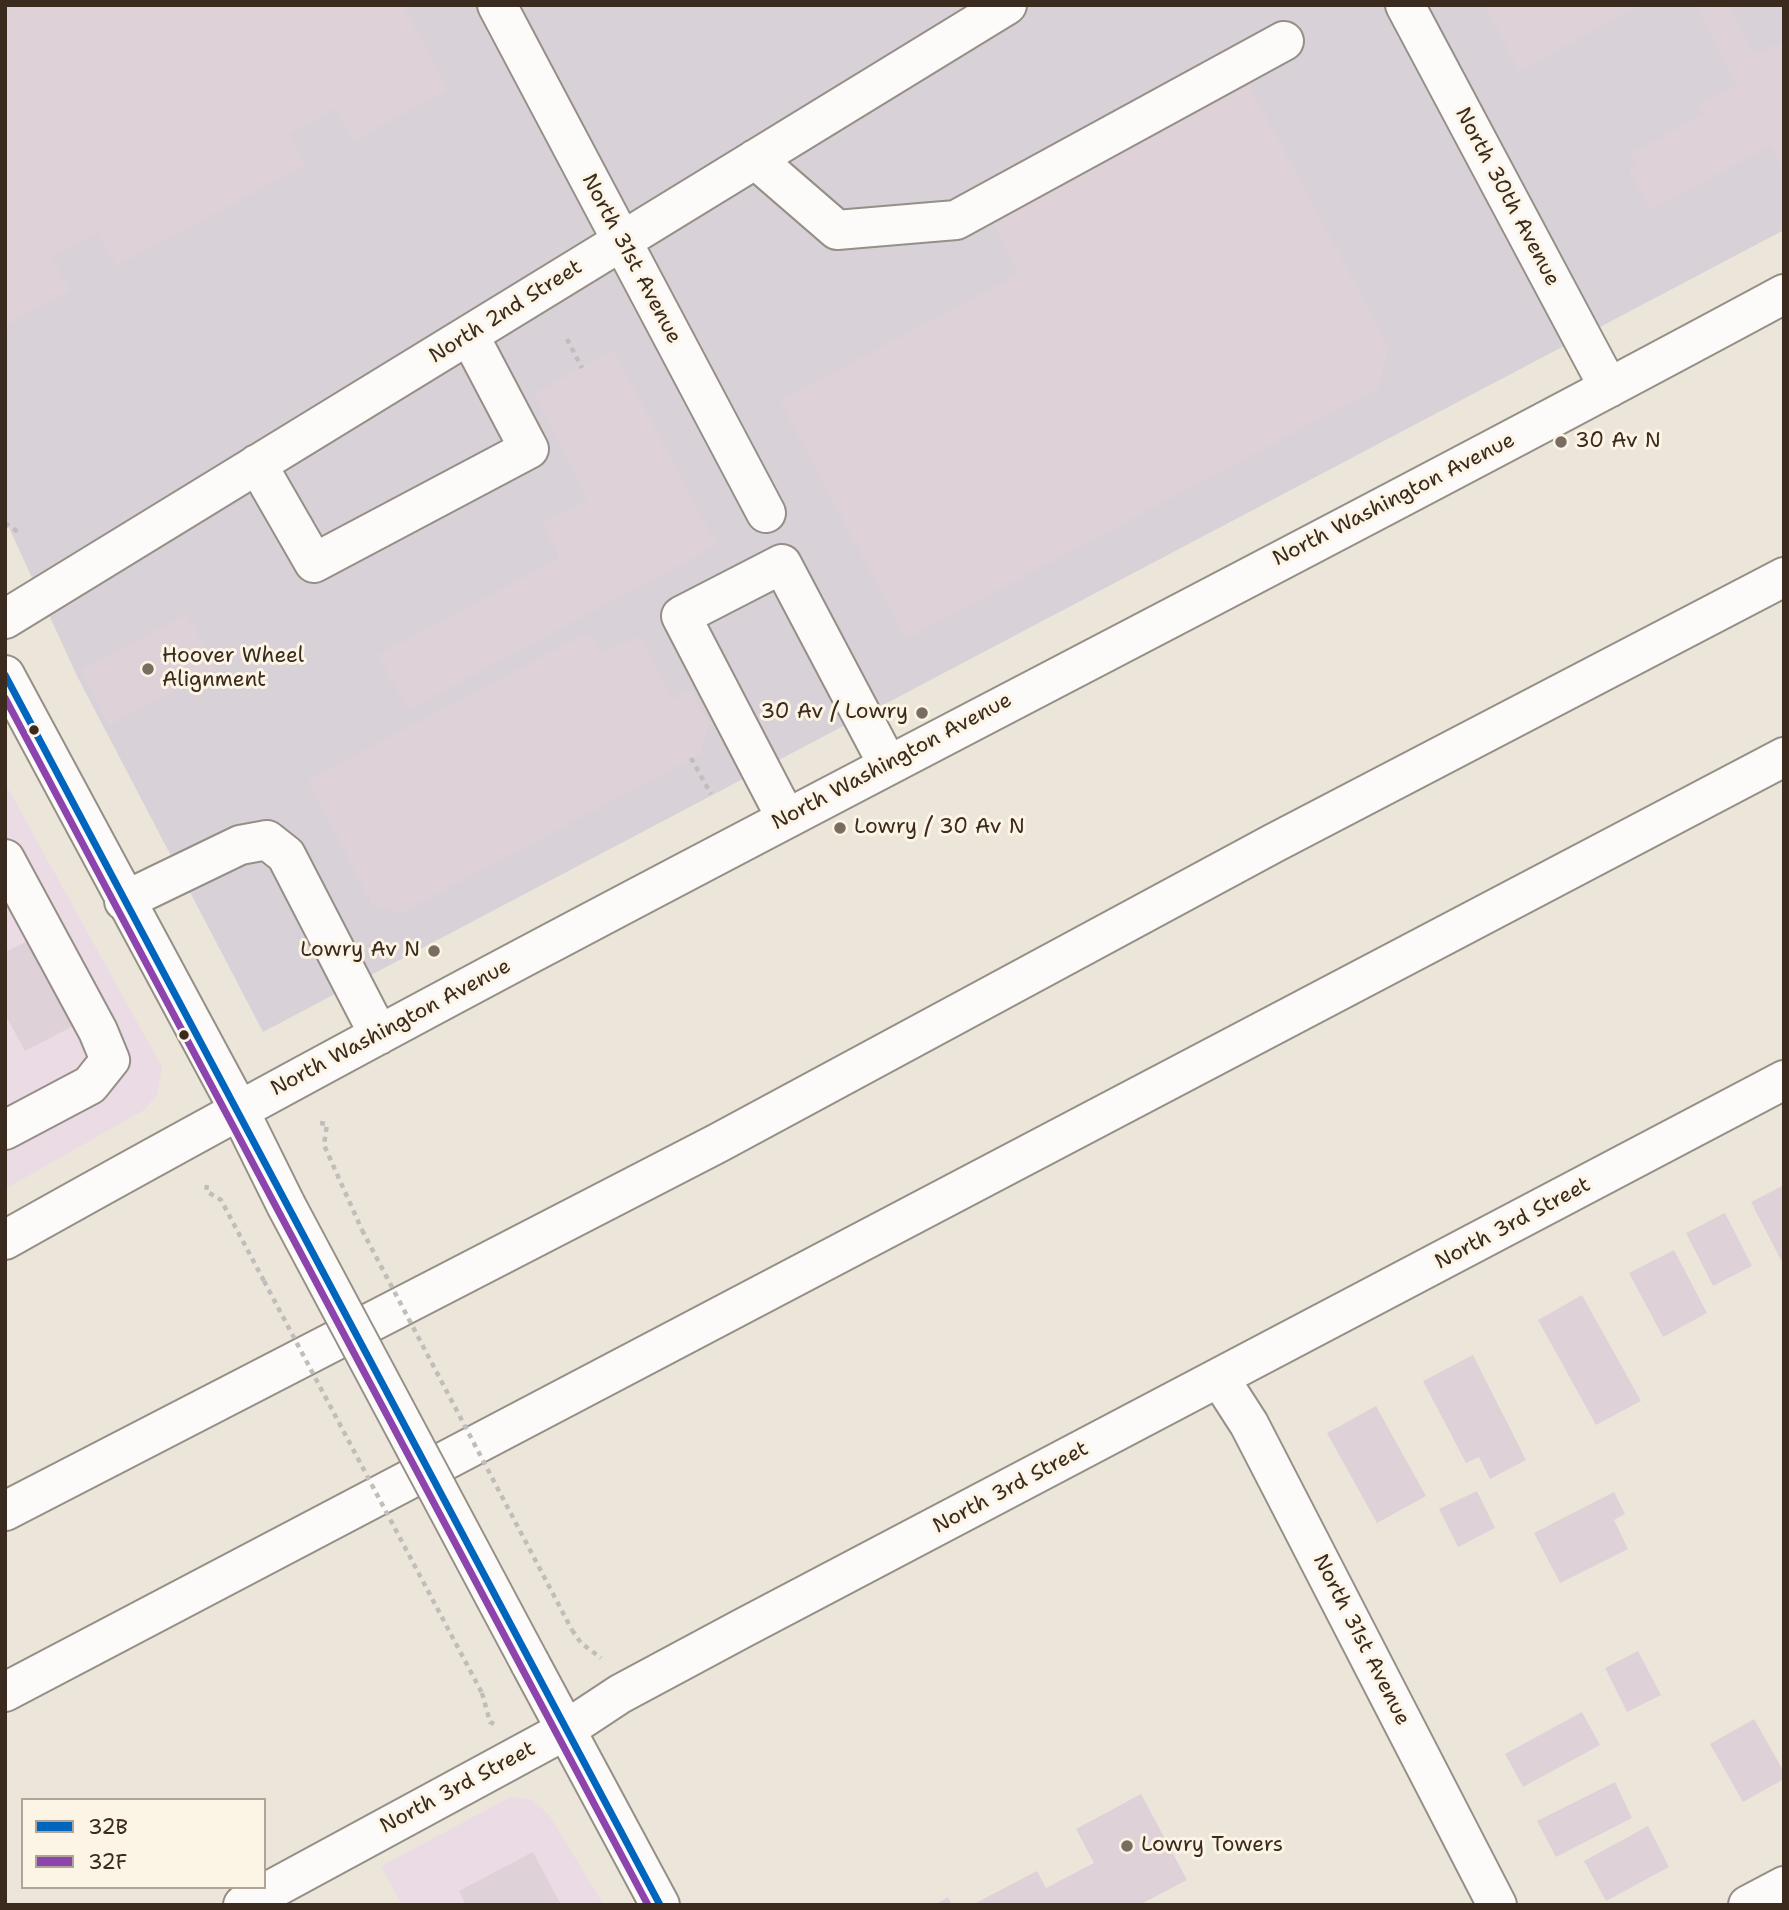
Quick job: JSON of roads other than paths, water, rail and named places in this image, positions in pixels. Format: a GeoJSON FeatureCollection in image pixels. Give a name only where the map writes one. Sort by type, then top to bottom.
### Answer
{"type":"FeatureCollection","features":[{"type":"Feature","properties":{"kind":"main road","name":"North 31st Avenue"},"geometry":{"type":"LineString","coordinates":[[497,5],[766,513]]}},
{"type":"Feature","properties":{"kind":"main road","name":"North 2nd Street"},"geometry":{"type":"LineString","coordinates":[[5,619],[1007,5]]}},
{"type":"Feature","properties":{"kind":"main road","name":"North 30th Avenue"},"geometry":{"type":"LineString","coordinates":[[1405,5],[1609,388]]}},
{"type":"Feature","properties":{"kind":"main road"},"geometry":{"type":"LineString","coordinates":[[755,159],[837,230],[956,220],[1284,41]]}},
{"type":"Feature","properties":{"kind":"main road","name":"North Washington Avenue"},"geometry":{"type":"LineString","coordinates":[[5,1240],[239,1110],[887,763],[1609,388],[1784,294]]}},
{"type":"Feature","properties":{"kind":"main road"},"geometry":{"type":"LineString","coordinates":[[257,464],[314,564],[529,449],[469,335]]}},
{"type":"Feature","properties":{"kind":"main road"},"geometry":{"type":"LineString","coordinates":[[786,818],[681,616],[782,564],[887,763]]}},
{"type":"Feature","properties":{"kind":"main road"},"geometry":{"type":"LineString","coordinates":[[5,1511],[718,1143],[1274,843],[1784,577]]}},
{"type":"Feature","properties":{"kind":"main road"},"geometry":{"type":"LineString","coordinates":[[5,675],[124,901],[239,1110],[286,1205],[564,1731],[660,1905]]}},
{"type":"Feature","properties":{"kind":"main road"},"geometry":{"type":"LineString","coordinates":[[5,1692],[1784,757]]}},
{"type":"Feature","properties":{"kind":"main road"},"geometry":{"type":"LineString","coordinates":[[124,901],[240,845],[267,840],[286,855],[379,1035]]}},
{"type":"Feature","properties":{"kind":"main road"},"geometry":{"type":"LineString","coordinates":[[5,859],[99,1031],[110,1060],[90,1085],[5,1130]]}},
{"type":"Feature","properties":{"kind":"main road","name":"North 3rd Street"},"geometry":{"type":"LineString","coordinates":[[243,1905],[564,1731],[620,1694],[694,1654],[1784,1080]]}},
{"type":"Feature","properties":{"kind":"main road","name":"North 31st Avenue"},"geometry":{"type":"LineString","coordinates":[[1220,1379],[1249,1424],[1497,1905]]}},
{"type":"Feature","properties":{"kind":"main road"},"geometry":{"type":"LineString","coordinates":[[1748,1905],[1784,1886]]}},
{"type":"Feature","properties":{"kind":"place","name":"30 Av N"},"geometry":{"type":"Point","coordinates":[1561,442]}},
{"type":"Feature","properties":{"kind":"place","name":"Hoover Wheel Alignment"},"geometry":{"type":"Point","coordinates":[148,669]}},
{"type":"Feature","properties":{"kind":"place","name":"30 Av / Lowry"},"geometry":{"type":"Point","coordinates":[922,713]}},
{"type":"Feature","properties":{"kind":"place","name":"Lowry / 30 Av N"},"geometry":{"type":"Point","coordinates":[840,828]}},
{"type":"Feature","properties":{"kind":"place","name":"Lowry Av N"},"geometry":{"type":"Point","coordinates":[434,951]}},
{"type":"Feature","properties":{"kind":"place","name":"Lowry Towers"},"geometry":{"type":"Point","coordinates":[1127,1846]}}]}
